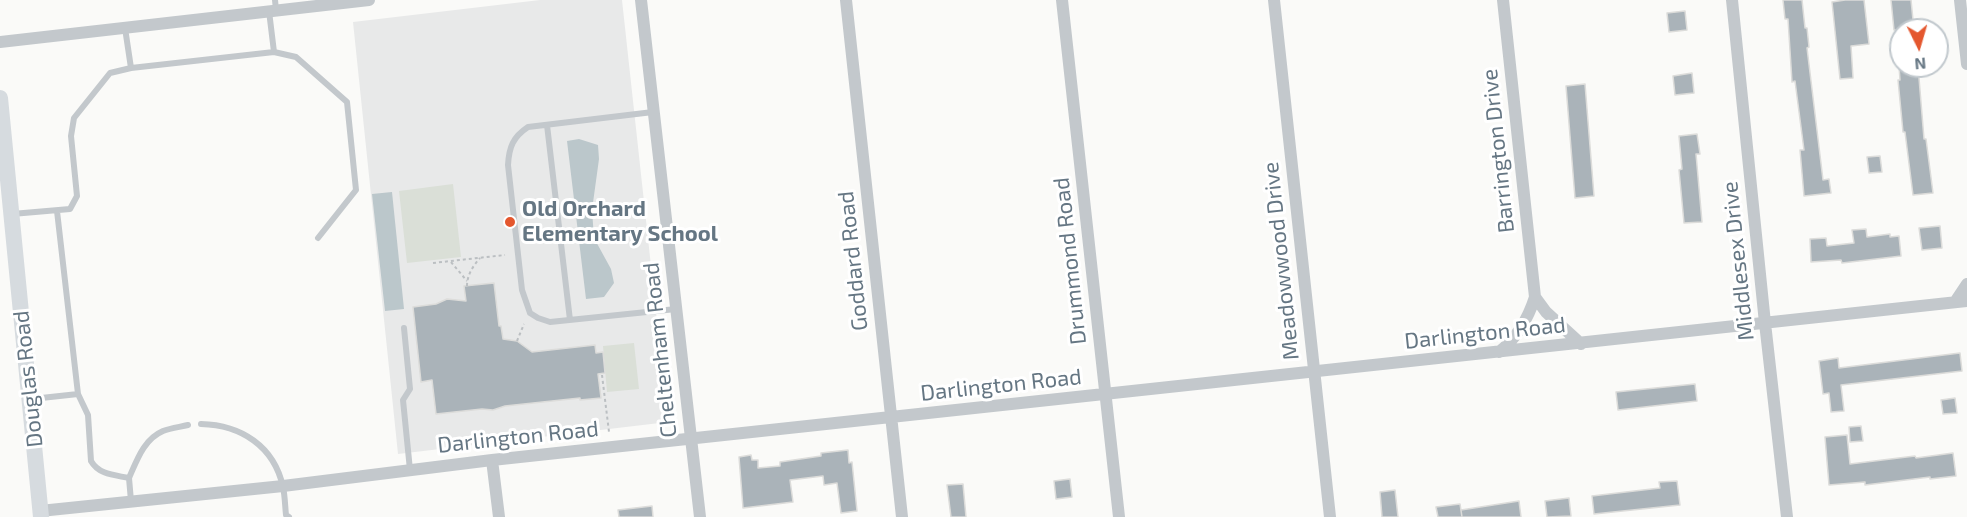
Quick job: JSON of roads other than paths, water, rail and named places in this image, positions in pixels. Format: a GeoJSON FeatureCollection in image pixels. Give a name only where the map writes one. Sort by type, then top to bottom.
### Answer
{"type":"FeatureCollection","features":[{"type":"Feature","properties":{"kind":"street"},"geometry":{"type":"LineString","coordinates":[[0,42],[125,28],[273,7],[369,0]]}},
{"type":"Feature","properties":{"kind":"street","name":"Cheltenham Road"},"geometry":{"type":"LineString","coordinates":[[641,0],[700,517]]}},
{"type":"Feature","properties":{"kind":"street","name":"Goddard Road"},"geometry":{"type":"LineString","coordinates":[[846,0],[902,517]]}},
{"type":"Feature","properties":{"kind":"street","name":"Drummond Road"},"geometry":{"type":"LineString","coordinates":[[1062,0],[1119,517]]}},
{"type":"Feature","properties":{"kind":"street","name":"Meadowwood Drive"},"geometry":{"type":"LineString","coordinates":[[1274,0],[1330,517]]}},
{"type":"Feature","properties":{"kind":"street","name":"Barrington Drive"},"geometry":{"type":"LineString","coordinates":[[1500,352],[1513,341],[1528,317],[1535,297],[1503,0]]}},
{"type":"Feature","properties":{"kind":"street","name":"Middlesex Drive"},"geometry":{"type":"LineString","coordinates":[[1732,0],[1787,517]]}},
{"type":"Feature","properties":{"kind":"street"},"geometry":{"type":"LineString","coordinates":[[1960,0],[1967,64]]}},
{"type":"Feature","properties":{"kind":"street","name":"Douglas Road"},"geometry":{"type":"LineString","coordinates":[[0,98],[41,514]]}},
{"type":"Feature","properties":{"kind":"street"},"geometry":{"type":"LineString","coordinates":[[1961,301],[1967,284]]}},
{"type":"Feature","properties":{"kind":"street"},"geometry":{"type":"LineString","coordinates":[[1535,297],[1546,312],[1581,344]]}},
{"type":"Feature","properties":{"kind":"street","name":"Darlington Road"},"geometry":{"type":"LineString","coordinates":[[41,514],[131,501],[283,486],[492,460],[1581,344],[1961,301]]}},
{"type":"Feature","properties":{"kind":"street"},"geometry":{"type":"LineString","coordinates":[[492,460],[499,517]]}},
{"type":"Feature","properties":{"kind":"lane"},"geometry":{"type":"LineString","coordinates":[[273,7],[274,52]]}},
{"type":"Feature","properties":{"kind":"lane"},"geometry":{"type":"LineString","coordinates":[[125,28],[131,68]]}},
{"type":"Feature","properties":{"kind":"lane"},"geometry":{"type":"LineString","coordinates":[[11,214],[70,209],[77,196],[71,136],[74,118],[110,73],[131,68],[274,52],[296,57],[347,102],[356,190],[318,238]]}},
{"type":"Feature","properties":{"kind":"lane"},"geometry":{"type":"LineString","coordinates":[[654,112],[528,127],[513,140],[508,165],[522,290],[530,313],[550,322],[676,309]]}},
{"type":"Feature","properties":{"kind":"lane"},"geometry":{"type":"LineString","coordinates":[[547,125],[570,320]]}},
{"type":"Feature","properties":{"kind":"lane"},"geometry":{"type":"LineString","coordinates":[[57,211],[78,394],[88,415],[92,461],[94,467],[102,472],[129,478]]}},
{"type":"Feature","properties":{"kind":"lane"},"geometry":{"type":"LineString","coordinates":[[404,328],[410,389],[403,400],[410,470]]}},
{"type":"Feature","properties":{"kind":"lane"},"geometry":{"type":"LineString","coordinates":[[30,399],[78,394]]}},
{"type":"Feature","properties":{"kind":"lane"},"geometry":{"type":"LineString","coordinates":[[201,424],[219,424],[237,430],[259,444],[272,459],[283,486],[286,515],[290,517]]}},
{"type":"Feature","properties":{"kind":"lane"},"geometry":{"type":"LineString","coordinates":[[131,501],[129,478],[141,450],[163,431],[188,425]]}},
{"type":"Feature","properties":{"kind":"place","name":"Old Orchard Elementary School"},"geometry":{"type":"Point","coordinates":[510,222]}}]}
